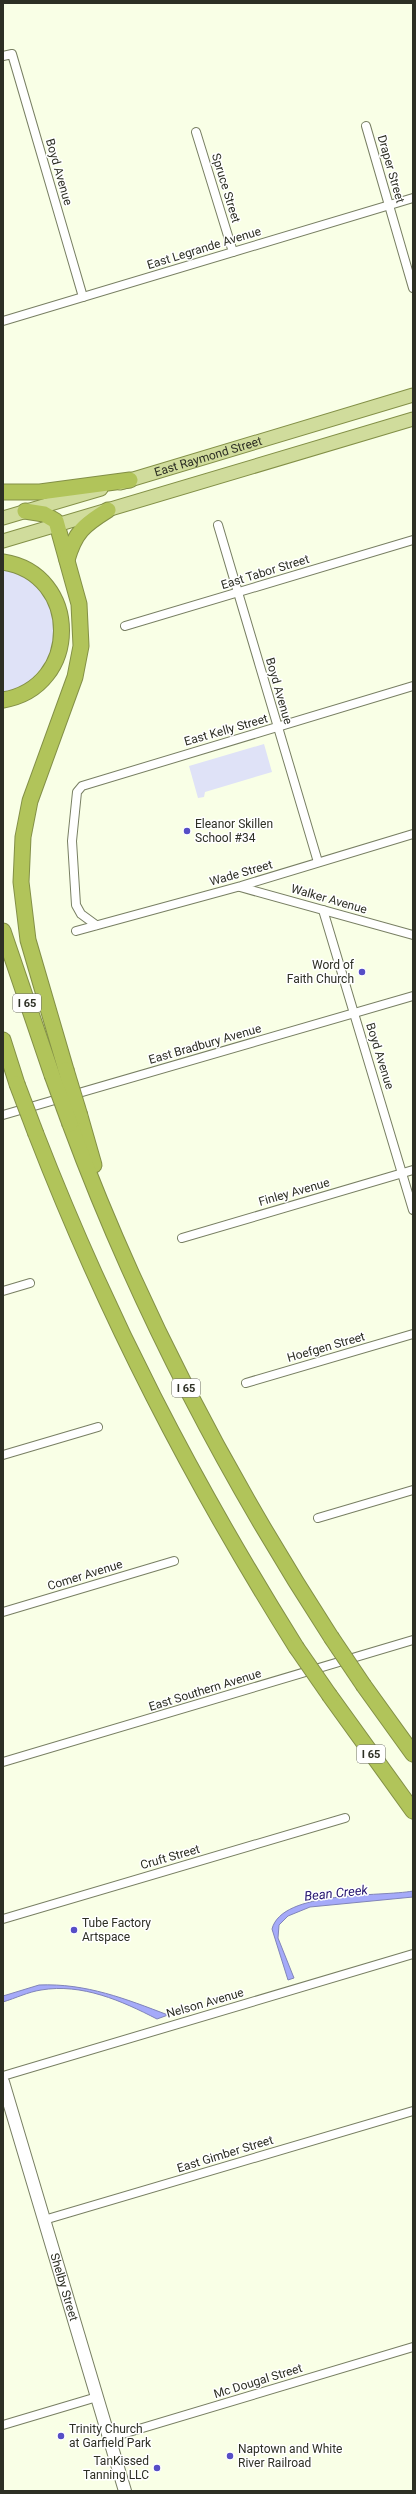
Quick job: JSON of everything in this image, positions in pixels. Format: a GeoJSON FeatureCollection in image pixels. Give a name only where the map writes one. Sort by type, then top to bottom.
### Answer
{"type":"FeatureCollection","features":[{"type":"Feature","properties":{"kind":"highway"},"geometry":{"type":"LineString","coordinates":[[3,492],[40,492],[130,480]]}},
{"type":"Feature","properties":{"kind":"highway"},"geometry":{"type":"LineString","coordinates":[[67,560],[71,546],[80,531],[87,523],[108,510]]}},
{"type":"Feature","properties":{"kind":"highway"},"geometry":{"type":"LineString","coordinates":[[25,511],[44,514],[56,521],[80,613],[80,655],[72,685],[32,792],[23,837],[21,868],[22,905],[28,940],[66,1070],[75,1120]]}},
{"type":"Feature","properties":{"kind":"highway"},"geometry":{"type":"LineString","coordinates":[[3,562],[27,570],[46,586],[58,605],[62,632],[56,659],[44,678],[26,692],[3,700]]}},
{"type":"Feature","properties":{"kind":"highway","name":"I 65"},"geometry":{"type":"LineString","coordinates":[[3,931],[52,1075],[75,1120],[118,1248],[164,1345],[235,1479],[330,1637],[413,1754]]}},
{"type":"Feature","properties":{"kind":"highway","name":"I 65"},"geometry":{"type":"LineString","coordinates":[[3,1041],[36,1134],[95,1278],[174,1439],[239,1555],[296,1647],[413,1811]]}},
{"type":"Feature","properties":{"kind":"main road","name":"East Raymond Street"},"geometry":{"type":"LineString","coordinates":[[3,518],[413,395]]}},
{"type":"Feature","properties":{"kind":"main road","name":"East Raymond Street"},"geometry":{"type":"LineString","coordinates":[[3,542],[413,419]]}},
{"type":"Feature","properties":{"kind":"main road","name":"Shelby Street"},"geometry":{"type":"LineString","coordinates":[[3,2082],[7,2111],[44,2220],[125,2491]]}},
{"type":"Feature","properties":{"kind":"street","name":"Boyd Avenue"},"geometry":{"type":"LineString","coordinates":[[3,56],[12,54],[83,297]]}},
{"type":"Feature","properties":{"kind":"street","name":"Draper Street"},"geometry":{"type":"LineString","coordinates":[[366,126],[413,288]]}},
{"type":"Feature","properties":{"kind":"street","name":"Spruce Street"},"geometry":{"type":"LineString","coordinates":[[196,132],[233,252]]}},
{"type":"Feature","properties":{"kind":"street","name":"East Legrande Avenue"},"geometry":{"type":"LineString","coordinates":[[3,321],[413,198]]}},
{"type":"Feature","properties":{"kind":"street","name":"Boyd Avenue"},"geometry":{"type":"LineString","coordinates":[[218,525],[318,862]]}},
{"type":"Feature","properties":{"kind":"street","name":"East Tabor Street"},"geometry":{"type":"LineString","coordinates":[[124,626],[413,540]]}},
{"type":"Feature","properties":{"kind":"street","name":"East Kelly Street"},"geometry":{"type":"LineString","coordinates":[[96,925],[81,914],[76,904],[72,854],[77,792],[82,786],[91,782],[413,686]]}},
{"type":"Feature","properties":{"kind":"street","name":"Wade Street"},"geometry":{"type":"LineString","coordinates":[[76,931],[239,886],[413,834]]}},
{"type":"Feature","properties":{"kind":"street","name":"Walker Avenue"},"geometry":{"type":"LineString","coordinates":[[239,886],[413,935]]}},
{"type":"Feature","properties":{"kind":"street","name":"Boyd Avenue"},"geometry":{"type":"LineString","coordinates":[[323,910],[413,1210]]}},
{"type":"Feature","properties":{"kind":"street","name":"East Bradbury Avenue"},"geometry":{"type":"LineString","coordinates":[[3,1116],[413,996]]}},
{"type":"Feature","properties":{"kind":"street","name":"Finley Avenue"},"geometry":{"type":"LineString","coordinates":[[182,1238],[413,1170]]}},
{"type":"Feature","properties":{"kind":"street"},"geometry":{"type":"LineString","coordinates":[[3,1291],[30,1283]]}},
{"type":"Feature","properties":{"kind":"street","name":"Hoefgen Street"},"geometry":{"type":"LineString","coordinates":[[246,1384],[413,1334]]}},
{"type":"Feature","properties":{"kind":"street"},"geometry":{"type":"LineString","coordinates":[[3,1456],[98,1427]]}},
{"type":"Feature","properties":{"kind":"street"},"geometry":{"type":"LineString","coordinates":[[318,1518],[413,1490]]}},
{"type":"Feature","properties":{"kind":"street","name":"Comer Avenue"},"geometry":{"type":"LineString","coordinates":[[3,1612],[174,1561]]}},
{"type":"Feature","properties":{"kind":"street","name":"East Southern Avenue"},"geometry":{"type":"LineString","coordinates":[[3,1762],[413,1640]]}},
{"type":"Feature","properties":{"kind":"street","name":"Cruft Street"},"geometry":{"type":"LineString","coordinates":[[3,1919],[345,1818]]}},
{"type":"Feature","properties":{"kind":"street","name":"Nelson Avenue"},"geometry":{"type":"LineString","coordinates":[[3,2076],[413,1954]]}},
{"type":"Feature","properties":{"kind":"street","name":"East Gimber Street"},"geometry":{"type":"LineString","coordinates":[[44,2220],[413,2111]]}},
{"type":"Feature","properties":{"kind":"street","name":"Mc Dougal Street"},"geometry":{"type":"LineString","coordinates":[[110,2438],[413,2347]]}},
{"type":"Feature","properties":{"kind":"street"},"geometry":{"type":"LineString","coordinates":[[3,2425],[97,2397]]}},
{"type":"Feature","properties":{"kind":"shaded area"},"geometry":{"type":"Polygon","coordinates":[[[3,570],[21,573],[38,585],[50,603],[57,639],[43,666],[28,683],[3,693],[3,570]]]}},
{"type":"Feature","properties":{"kind":"shaded area"},"geometry":{"type":"Polygon","coordinates":[[[264,744],[272,772],[205,792],[204,797],[198,798],[189,766],[264,744]]]}},
{"type":"Feature","properties":{"kind":"water","name":"Bean Creek"},"geometry":{"type":"Polygon","coordinates":[[[413,1891],[413,1897],[310,1907],[288,1916],[279,1925],[278,1938],[294,1978],[288,1980],[272,1929],[280,1916],[294,1907],[313,1901],[357,1895],[413,1891]]]}},
{"type":"Feature","properties":{"kind":"water"},"geometry":{"type":"Polygon","coordinates":[[[39,1985],[56,1985],[89,1989],[137,2003],[168,2015],[157,2019],[116,2000],[86,1991],[72,1989],[56,1988],[41,1990],[3,2002],[3,1996],[39,1985]]]}},
{"type":"Feature","properties":{"kind":"place","name":"Eleanor Skillen School #34"},"geometry":{"type":"Point","coordinates":[187,831]}},
{"type":"Feature","properties":{"kind":"place","name":"Word of Faith Church"},"geometry":{"type":"Point","coordinates":[362,972]}},
{"type":"Feature","properties":{"kind":"place","name":"Tube Factory Artspace"},"geometry":{"type":"Point","coordinates":[74,1930]}},
{"type":"Feature","properties":{"kind":"place","name":"Trinity Church at Garfield Park"},"geometry":{"type":"Point","coordinates":[61,2436]}},
{"type":"Feature","properties":{"kind":"place","name":"Naptown and White River Railroad"},"geometry":{"type":"Point","coordinates":[230,2456]}},
{"type":"Feature","properties":{"kind":"place","name":"TanKissed Tanning LLC"},"geometry":{"type":"Point","coordinates":[157,2468]}}]}
